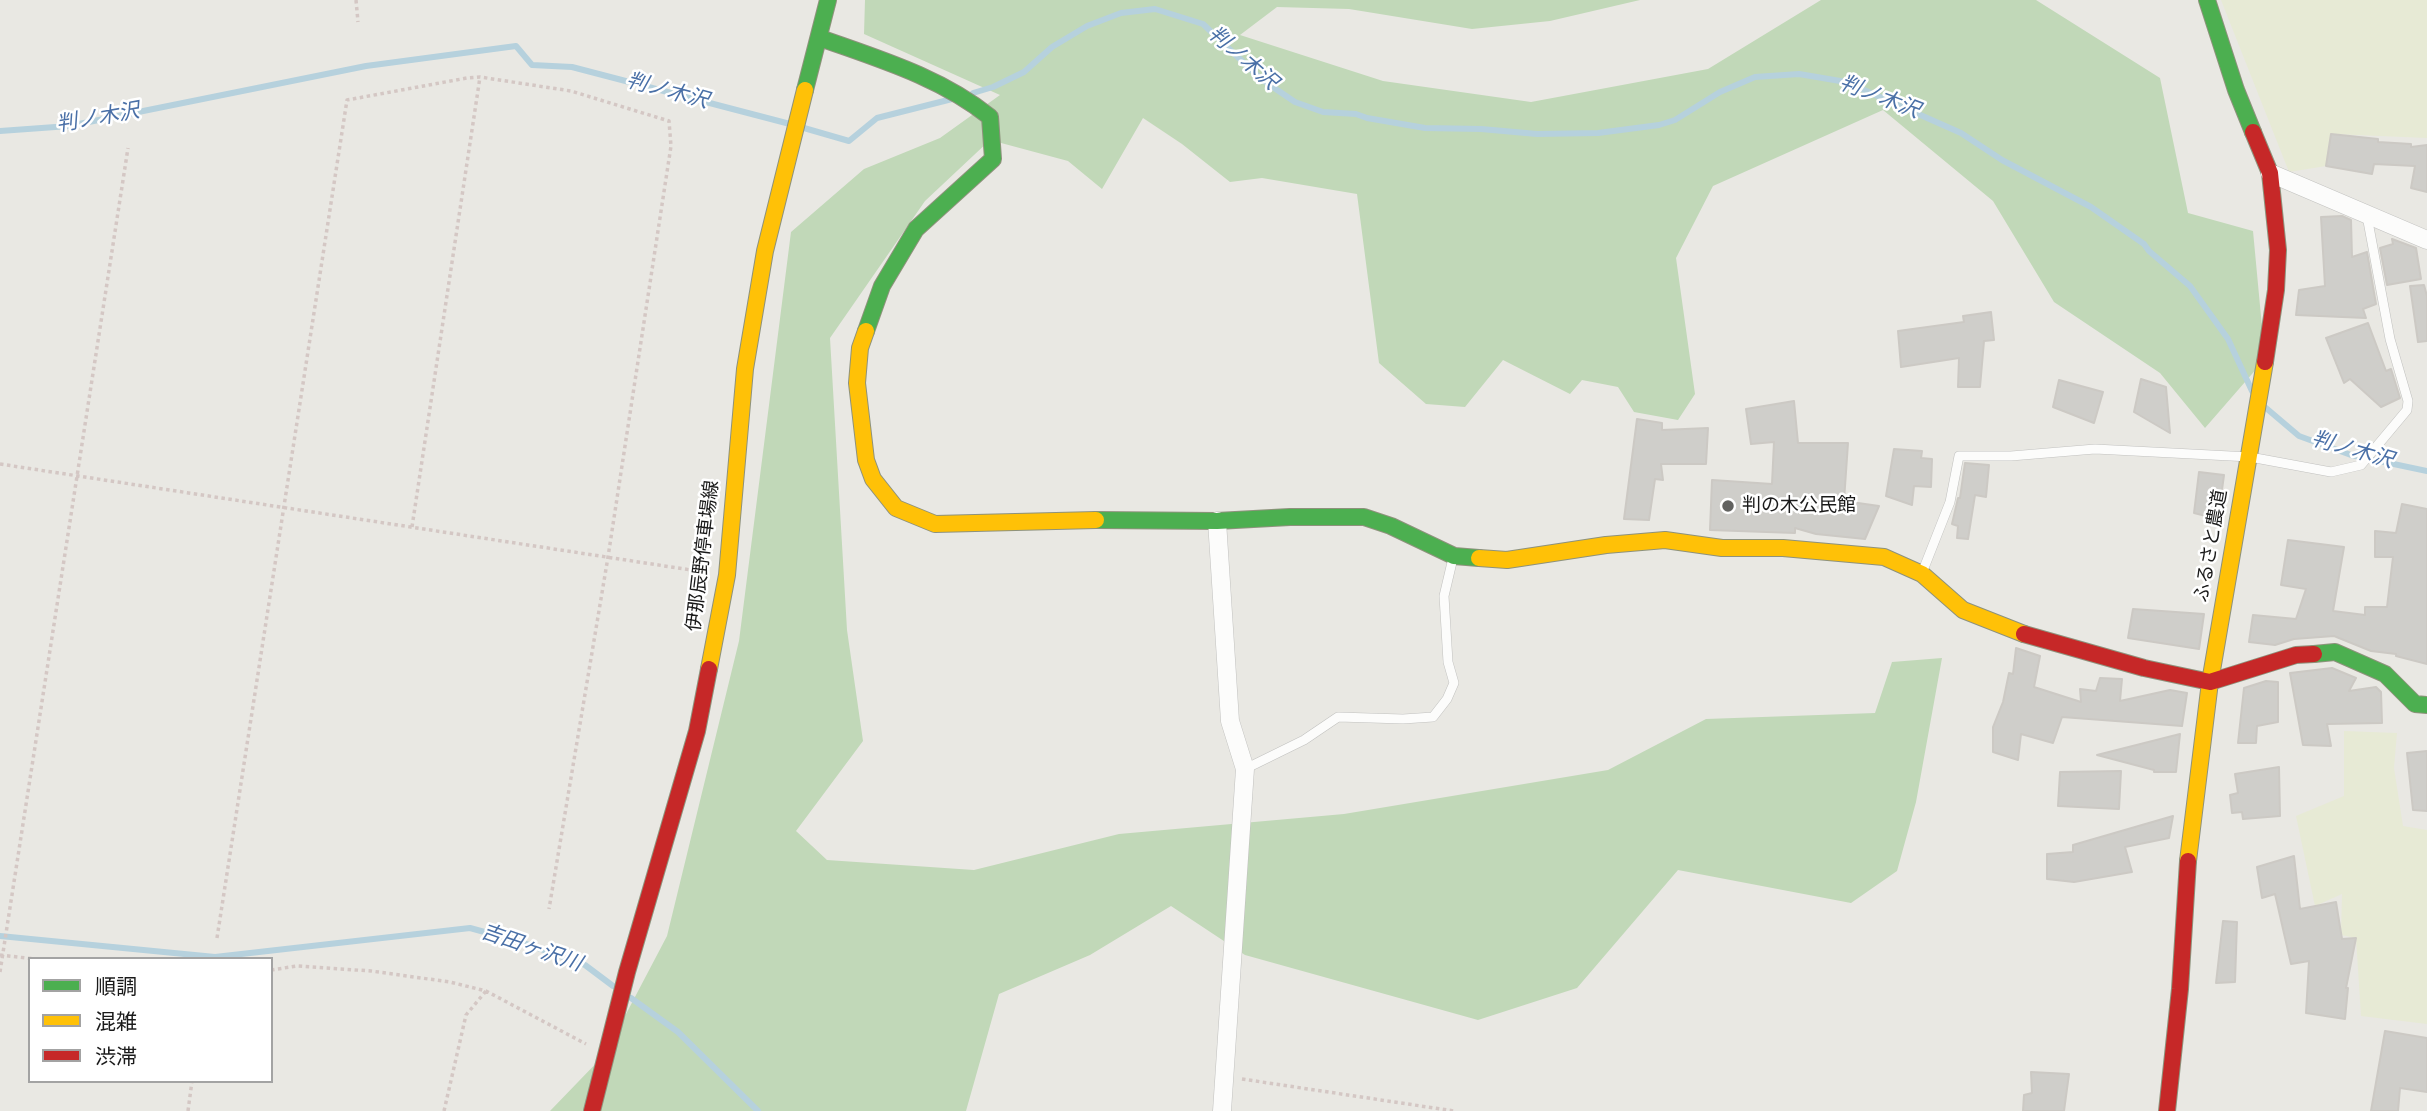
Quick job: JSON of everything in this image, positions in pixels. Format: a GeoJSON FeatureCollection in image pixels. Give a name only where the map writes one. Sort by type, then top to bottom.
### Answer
{"type":"FeatureCollection","features":[{"type":"Feature","properties":{"kind":"street","name":"伊那辰野停車場線"},"geometry":{"type":"LineString","coordinates":[[592,1111],[605,1054],[697,731],[727,575],[745,369],[765,251],[828,0]]}},
{"type":"Feature","properties":{"kind":"street","name":"ふるさと農道"},"geometry":{"type":"LineString","coordinates":[[2167,1111],[2180,989],[2188,863],[2210,682],[2250,457],[2276,290],[2278,250],[2270,173],[2236,90],[2207,0]]}},
{"type":"Feature","properties":{"kind":"street"},"geometry":{"type":"LineString","coordinates":[[820,38],[904,68],[971,100],[990,117],[993,159],[916,229],[882,286],[860,348],[858,383],[866,460],[873,479],[897,508],[936,524],[1364,517],[1391,526],[1454,556],[1507,560],[1606,545],[1665,540],[1722,548],[1846,552],[1884,557],[1922,574],[1963,610],[2031,637],[2144,668],[2210,682],[2296,655],[2335,652],[2385,674],[2415,704],[2427,705]]}},
{"type":"Feature","properties":{"kind":"street"},"geometry":{"type":"LineString","coordinates":[[2270,173],[2427,240]]}},
{"type":"Feature","properties":{"kind":"street"},"geometry":{"type":"LineString","coordinates":[[1217,521],[1230,721],[1245,769],[1222,1111]]}},
{"type":"Feature","properties":{"kind":"lane"},"geometry":{"type":"LineString","coordinates":[[1922,574],[1950,502],[1959,456],[2011,456],[2095,449],[2250,457],[2331,472],[2361,465],[2407,410],[2408,401],[2390,340],[2367,215]]}},
{"type":"Feature","properties":{"kind":"lane"},"geometry":{"type":"LineString","coordinates":[[1245,769],[1304,740],[1338,717],[1433,717],[1447,699],[1454,683],[1448,662],[1444,596],[1454,556]]}},
{"type":"Feature","properties":{"kind":"path"},"geometry":{"type":"LineString","coordinates":[[356,0],[358,22]]}},
{"type":"Feature","properties":{"kind":"path"},"geometry":{"type":"LineString","coordinates":[[412,527],[480,77]]}},
{"type":"Feature","properties":{"kind":"path"},"geometry":{"type":"LineString","coordinates":[[217,937],[348,100],[480,77],[570,91],[669,121],[671,146],[608,557],[549,909]]}},
{"type":"Feature","properties":{"kind":"path"},"geometry":{"type":"LineString","coordinates":[[0,972],[128,148]]}},
{"type":"Feature","properties":{"kind":"path"},"geometry":{"type":"LineString","coordinates":[[0,464],[727,575]]}},
{"type":"Feature","properties":{"kind":"path"},"geometry":{"type":"LineString","coordinates":[[1,955],[28,958]]}},
{"type":"Feature","properties":{"kind":"path"},"geometry":{"type":"LineString","coordinates":[[273,970],[297,966],[371,971],[450,982],[486,991],[605,1054]]}},
{"type":"Feature","properties":{"kind":"path"},"geometry":{"type":"LineString","coordinates":[[444,1111],[466,1015],[486,991]]}},
{"type":"Feature","properties":{"kind":"path"},"geometry":{"type":"LineString","coordinates":[[1226,1077],[1454,1111]]}},
{"type":"Feature","properties":{"kind":"path"},"geometry":{"type":"LineString","coordinates":[[188,1111],[192,1083]]}},
{"type":"Feature","properties":{"kind":"green space"},"geometry":{"type":"Polygon","coordinates":[[[865,0],[1640,0],[1550,21],[1472,29],[1349,9],[1277,7],[1240,35],[1383,81],[1531,102],[1708,69],[1821,0],[2036,0],[2160,78],[2188,213],[2253,231],[2265,359],[2205,428],[2160,373],[2054,302],[1993,201],[1883,110],[1713,186],[1676,258],[1695,394],[1678,420],[1634,412],[1618,387],[1582,380],[1570,394],[1503,360],[1465,407],[1426,404],[1379,363],[1357,194],[1262,178],[1230,182],[1182,144],[1143,118],[1102,189],[1068,161],[990,140],[925,201],[830,338],[847,630],[863,741],[796,831],[827,860],[974,870],[1119,834],[1344,814],[1608,770],[1706,719],[1875,713],[1892,662],[1942,658],[1916,802],[1897,871],[1851,903],[1678,870],[1577,988],[1478,1020],[1245,955],[1171,906],[1090,955],[999,994],[966,1111],[550,1111],[605,1054],[667,936],[739,641],[791,232],[864,169],[940,138],[1000,95],[864,34],[865,0]]]}},
{"type":"Feature","properties":{"kind":"green space"},"geometry":{"type":"Polygon","coordinates":[[[2221,0],[2427,0],[2427,138],[2332,134],[2326,166],[2289,172],[2221,0]]]}},
{"type":"Feature","properties":{"kind":"green space"},"geometry":{"type":"Polygon","coordinates":[[[2344,731],[2397,733],[2394,768],[2403,826],[2427,830],[2427,1024],[2361,1016],[2356,938],[2341,935],[2342,894],[2315,906],[2296,816],[2344,796],[2344,731]]]}},
{"type":"Feature","properties":{"kind":"building"},"geometry":{"type":"Polygon","coordinates":[[[2331,134],[2378,139],[2378,142],[2411,144],[2411,147],[2427,145],[2427,192],[2411,188],[2415,166],[2374,164],[2372,174],[2326,166],[2331,134]]]}},
{"type":"Feature","properties":{"kind":"building"},"geometry":{"type":"Polygon","coordinates":[[[2342,216],[2351,220],[2352,257],[2367,252],[2376,304],[2363,309],[2366,318],[2296,315],[2299,290],[2325,286],[2321,217],[2342,216]]]}},
{"type":"Feature","properties":{"kind":"building"},"geometry":{"type":"Polygon","coordinates":[[[2392,239],[2416,248],[2421,279],[2387,285],[2380,248],[2393,244],[2392,239]]]}},
{"type":"Feature","properties":{"kind":"building"},"geometry":{"type":"Polygon","coordinates":[[[2424,285],[2427,296],[2427,341],[2418,342],[2410,286],[2424,285]]]}},
{"type":"Feature","properties":{"kind":"building"},"geometry":{"type":"Polygon","coordinates":[[[1991,312],[1994,340],[1984,341],[1980,387],[1958,387],[1959,358],[1901,367],[1898,331],[1964,322],[1963,316],[1991,312]]]}},
{"type":"Feature","properties":{"kind":"building"},"geometry":{"type":"Polygon","coordinates":[[[2368,323],[2386,371],[2391,369],[2400,398],[2381,407],[2350,379],[2344,383],[2326,338],[2368,323]]]}},
{"type":"Feature","properties":{"kind":"building"},"geometry":{"type":"Polygon","coordinates":[[[2141,379],[2166,387],[2170,433],[2134,412],[2141,379]]]}},
{"type":"Feature","properties":{"kind":"building"},"geometry":{"type":"Polygon","coordinates":[[[2059,380],[2103,392],[2094,423],[2053,407],[2059,380]]]}},
{"type":"Feature","properties":{"kind":"building"},"geometry":{"type":"Polygon","coordinates":[[[1794,401],[1798,443],[1848,443],[1844,501],[1879,506],[1865,539],[1816,534],[1795,528],[1795,533],[1710,530],[1712,480],[1772,484],[1774,442],[1751,444],[1746,409],[1794,401]]]}},
{"type":"Feature","properties":{"kind":"building"},"geometry":{"type":"Polygon","coordinates":[[[1637,419],[1662,423],[1662,430],[1708,428],[1706,464],[1661,464],[1663,480],[1655,479],[1649,520],[1624,519],[1637,419]]]}},
{"type":"Feature","properties":{"kind":"building"},"geometry":{"type":"Polygon","coordinates":[[[1894,449],[1922,451],[1921,458],[1932,459],[1931,487],[1914,486],[1912,505],[1886,496],[1894,449]]]}},
{"type":"Feature","properties":{"kind":"building"},"geometry":{"type":"Polygon","coordinates":[[[1965,463],[1989,465],[1986,497],[1975,495],[1968,539],[1957,538],[1958,526],[1952,524],[1960,498],[1965,463]]]}},
{"type":"Feature","properties":{"kind":"building"},"geometry":{"type":"Polygon","coordinates":[[[2199,472],[2224,475],[2218,519],[2194,513],[2199,472]]]}},
{"type":"Feature","properties":{"kind":"building"},"geometry":{"type":"Polygon","coordinates":[[[2402,504],[2427,509],[2427,664],[2396,654],[2371,651],[2334,636],[2294,639],[2275,645],[2249,642],[2253,615],[2296,619],[2306,589],[2281,585],[2288,540],[2344,547],[2333,611],[2365,615],[2365,607],[2387,607],[2393,557],[2375,557],[2375,531],[2396,533],[2402,504]]]}},
{"type":"Feature","properties":{"kind":"building"},"geometry":{"type":"Polygon","coordinates":[[[2133,609],[2204,614],[2199,649],[2128,638],[2133,609]]]}},
{"type":"Feature","properties":{"kind":"building"},"geometry":{"type":"Polygon","coordinates":[[[2016,648],[2040,656],[2034,687],[2081,702],[2080,689],[2096,691],[2100,678],[2122,679],[2120,701],[2170,690],[2187,693],[2182,726],[2062,717],[2053,743],[2021,734],[2018,760],[1993,752],[1993,727],[2003,702],[2009,673],[2013,674],[2016,648]]]}},
{"type":"Feature","properties":{"kind":"building"},"geometry":{"type":"Polygon","coordinates":[[[2332,668],[2356,678],[2349,691],[2376,687],[2381,692],[2382,723],[2327,724],[2331,746],[2303,745],[2290,673],[2332,668]]]}},
{"type":"Feature","properties":{"kind":"building"},"geometry":{"type":"Polygon","coordinates":[[[2266,681],[2278,682],[2278,722],[2257,726],[2256,743],[2238,743],[2244,688],[2266,681]]]}},
{"type":"Feature","properties":{"kind":"building"},"geometry":{"type":"Polygon","coordinates":[[[2180,734],[2176,772],[2154,772],[2097,755],[2180,734]]]}},
{"type":"Feature","properties":{"kind":"building"},"geometry":{"type":"Polygon","coordinates":[[[2427,751],[2427,811],[2413,810],[2407,753],[2427,751]]]}},
{"type":"Feature","properties":{"kind":"building"},"geometry":{"type":"Polygon","coordinates":[[[2279,767],[2280,816],[2243,819],[2242,812],[2232,813],[2230,795],[2238,793],[2235,774],[2279,767]]]}},
{"type":"Feature","properties":{"kind":"building"},"geometry":{"type":"Polygon","coordinates":[[[2121,771],[2119,809],[2058,806],[2060,772],[2121,771]]]}},
{"type":"Feature","properties":{"kind":"building"},"geometry":{"type":"Polygon","coordinates":[[[2173,816],[2169,838],[2125,847],[2132,872],[2074,882],[2047,879],[2047,854],[2073,852],[2073,845],[2173,816]]]}},
{"type":"Feature","properties":{"kind":"building"},"geometry":{"type":"Polygon","coordinates":[[[2294,856],[2300,909],[2336,902],[2342,939],[2356,938],[2346,988],[2345,1019],[2306,1013],[2309,961],[2291,964],[2275,894],[2262,898],[2257,867],[2294,856]]]}},
{"type":"Feature","properties":{"kind":"building"},"geometry":{"type":"Polygon","coordinates":[[[2223,921],[2237,922],[2235,982],[2216,983],[2223,921]]]}},
{"type":"Feature","properties":{"kind":"building"},"geometry":{"type":"Polygon","coordinates":[[[2385,1031],[2427,1038],[2427,1092],[2400,1088],[2398,1111],[2371,1111],[2385,1031]]]}},
{"type":"Feature","properties":{"kind":"building"},"geometry":{"type":"Polygon","coordinates":[[[2031,1072],[2069,1074],[2064,1111],[2023,1111],[2024,1095],[2032,1093],[2031,1072]]]}},
{"type":"Feature","properties":{"kind":"waterway","name":"判ノ木沢"},"geometry":{"type":"LineString","coordinates":[[973,93],[1024,72],[1052,47],[1087,26],[1121,13],[1155,9],[1203,24],[1261,79],[1295,102],[1323,112],[1356,114],[1425,128],[1537,134],[1598,133],[1659,125],[1675,120],[1720,92],[1755,77],[1799,74],[1846,82],[1961,133],[2002,160],[2091,207],[2144,244],[2190,286],[2228,339],[2252,391]]}},
{"type":"Feature","properties":{"kind":"waterway","name":"判ノ木沢"},"geometry":{"type":"LineString","coordinates":[[0,131],[69,126],[366,66],[516,46],[532,65],[572,67],[790,124]]}},
{"type":"Feature","properties":{"kind":"waterway","name":"判ノ木沢"},"geometry":{"type":"LineString","coordinates":[[804,128],[849,141],[877,118],[952,99]]}},
{"type":"Feature","properties":{"kind":"waterway","name":"判ノ木沢"},"geometry":{"type":"LineString","coordinates":[[2266,408],[2299,436],[2351,455],[2427,471]]}},
{"type":"Feature","properties":{"kind":"waterway"},"geometry":{"type":"LineString","coordinates":[[0,936],[215,957],[470,928],[521,942],[585,965],[613,986]]}},
{"type":"Feature","properties":{"kind":"waterway","name":"吉田ヶ沢川"},"geometry":{"type":"LineString","coordinates":[[631,998],[678,1032],[758,1111]]}},
{"type":"Feature","properties":{"kind":"traffic: fast"},"geometry":{"type":"LineString","coordinates":[[805,90],[828,0]]}},
{"type":"Feature","properties":{"kind":"traffic: fast"},"geometry":{"type":"LineString","coordinates":[[2207,0],[2236,90],[2253,132]]}},
{"type":"Feature","properties":{"kind":"traffic: fast"},"geometry":{"type":"LineString","coordinates":[[820,38],[930,80],[990,117],[993,159],[916,229],[882,286],[866,331]]}},
{"type":"Feature","properties":{"kind":"traffic: fast"},"geometry":{"type":"LineString","coordinates":[[1096,520],[1217,521],[1364,517],[1391,526],[1454,556],[1479,558]]}},
{"type":"Feature","properties":{"kind":"traffic: fast"},"geometry":{"type":"LineString","coordinates":[[2314,654],[2335,652],[2385,674],[2415,704],[2427,705]]}},
{"type":"Feature","properties":{"kind":"traffic: slow"},"geometry":{"type":"LineString","coordinates":[[709,669],[727,575],[745,369],[765,251],[805,90]]}},
{"type":"Feature","properties":{"kind":"traffic: slow"},"geometry":{"type":"LineString","coordinates":[[866,331],[860,348],[857,383],[866,460],[873,479],[896,508],[935,524],[1096,520]]}},
{"type":"Feature","properties":{"kind":"traffic: slow"},"geometry":{"type":"LineString","coordinates":[[2188,861],[2210,682],[2265,362]]}},
{"type":"Feature","properties":{"kind":"traffic: slow"},"geometry":{"type":"LineString","coordinates":[[1479,558],[1507,560],[1606,545],[1665,540],[1722,548],[1783,548],[1884,557],[1922,574],[1963,610],[2024,634]]}},
{"type":"Feature","properties":{"kind":"traffic: jam"},"geometry":{"type":"LineString","coordinates":[[2253,132],[2270,173],[2278,250],[2276,290],[2265,362]]}},
{"type":"Feature","properties":{"kind":"traffic: jam"},"geometry":{"type":"LineString","coordinates":[[2024,634],[2144,668],[2210,682],[2296,655],[2314,654]]}},
{"type":"Feature","properties":{"kind":"traffic: jam"},"geometry":{"type":"LineString","coordinates":[[592,1111],[627,972],[697,731],[709,669]]}},
{"type":"Feature","properties":{"kind":"traffic: jam"},"geometry":{"type":"LineString","coordinates":[[2167,1111],[2180,989],[2188,861]]}},
{"type":"Feature","properties":{"kind":"place","name":"判の木公民館"},"geometry":{"type":"Point","coordinates":[1728,506]}}]}
